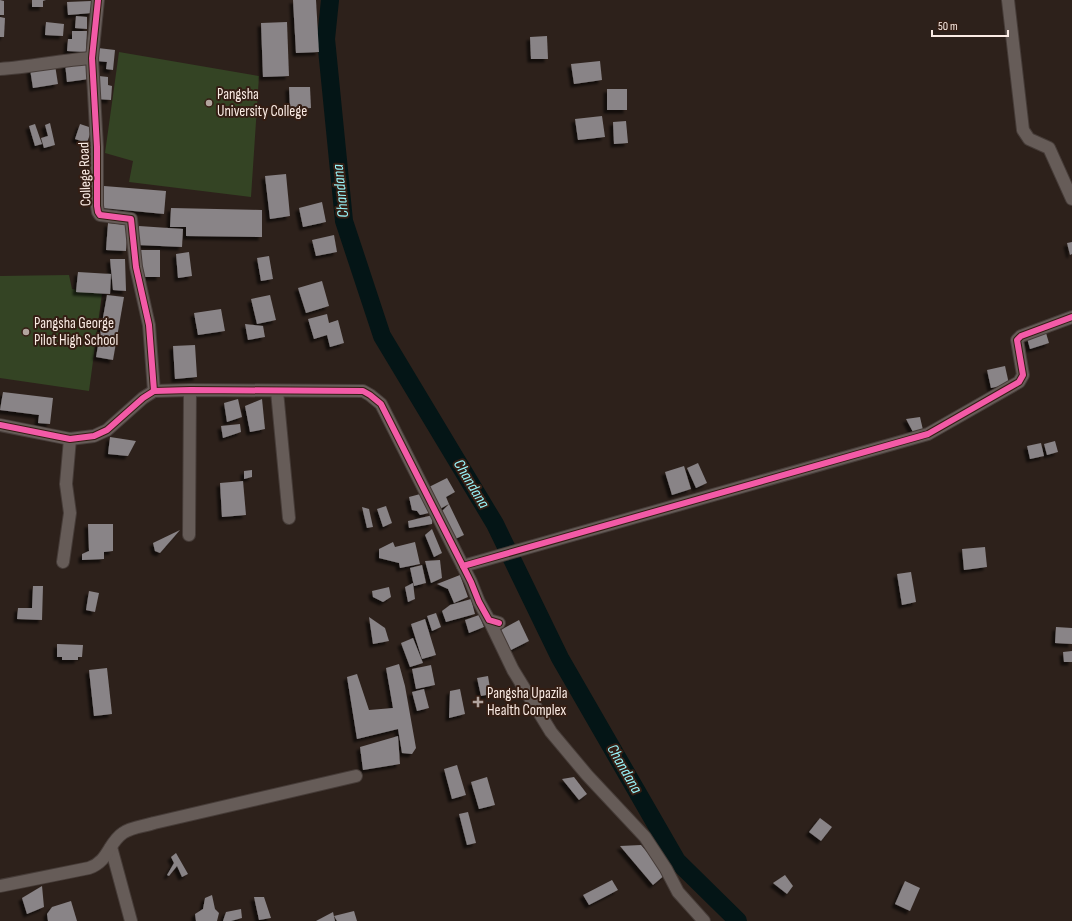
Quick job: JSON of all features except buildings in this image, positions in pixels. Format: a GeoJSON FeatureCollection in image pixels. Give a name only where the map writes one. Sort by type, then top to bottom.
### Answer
{"type":"FeatureCollection","features":[{"type":"Feature","properties":{"kind":"street","name":"College Road"},"geometry":{"type":"LineString","coordinates":[[98,0],[92,58],[96,132],[97,206],[100,215],[131,219],[136,267],[149,325],[154,391]]}},
{"type":"Feature","properties":{"kind":"street"},"geometry":{"type":"LineString","coordinates":[[1008,0],[1023,130],[1029,139],[1049,148],[1072,200]]}},
{"type":"Feature","properties":{"kind":"street"},"geometry":{"type":"LineString","coordinates":[[0,69],[57,63],[72,59],[92,58]]}},
{"type":"Feature","properties":{"kind":"street"},"geometry":{"type":"LineString","coordinates":[[468,564],[928,434],[1019,382],[1023,375],[1017,340],[1021,336],[1072,317]]}},
{"type":"Feature","properties":{"kind":"street"},"geometry":{"type":"LineString","coordinates":[[190,390],[190,534]]}},
{"type":"Feature","properties":{"kind":"street"},"geometry":{"type":"LineString","coordinates":[[0,425],[70,439],[94,436],[107,430],[143,398],[154,391],[363,391],[370,395],[381,404],[468,564],[479,602],[494,621],[513,670],[551,732],[587,775],[644,837],[666,869],[678,892],[704,921]]}},
{"type":"Feature","properties":{"kind":"street"},"geometry":{"type":"LineString","coordinates":[[277,391],[289,518]]}},
{"type":"Feature","properties":{"kind":"street"},"geometry":{"type":"LineString","coordinates":[[63,562],[70,512],[66,484],[70,439]]}},
{"type":"Feature","properties":{"kind":"street"},"geometry":{"type":"LineString","coordinates":[[0,886],[96,866],[124,832],[154,823],[356,776]]}},
{"type":"Feature","properties":{"kind":"street"},"geometry":{"type":"LineString","coordinates":[[111,847],[131,921]]}},
{"type":"Feature","properties":{"kind":"green space"},"geometry":{"type":"Polygon","coordinates":[[[119,52],[259,76],[251,197],[129,182],[133,161],[105,153],[119,52]]]}},
{"type":"Feature","properties":{"kind":"green space"},"geometry":{"type":"Polygon","coordinates":[[[69,275],[72,289],[102,294],[89,391],[0,378],[0,276],[69,275]]]}},
{"type":"Feature","properties":{"kind":"waterway","name":"Chandana"},"geometry":{"type":"LineString","coordinates":[[330,0],[326,39],[344,221],[382,336],[495,524],[560,658],[677,861],[738,921]]}},
{"type":"Feature","properties":{"kind":"cycle path"},"geometry":{"type":"LineString","coordinates":[[98,0],[92,58],[97,147],[97,206],[100,215],[131,219],[136,267],[149,325],[154,391]]}},
{"type":"Feature","properties":{"kind":"cycle path"},"geometry":{"type":"LineString","coordinates":[[463,566],[928,434],[1019,382],[1023,375],[1017,340],[1021,336],[1072,317]]}},
{"type":"Feature","properties":{"kind":"cycle path"},"geometry":{"type":"LineString","coordinates":[[0,425],[70,439],[94,436],[107,430],[143,398],[154,391],[363,391],[381,404],[471,582],[479,602],[489,620],[499,623]]}},
{"type":"Feature","properties":{"kind":"place","name":"Pangsha University College"},"geometry":{"type":"Point","coordinates":[209,103]}},
{"type":"Feature","properties":{"kind":"place","name":"Pangsha George Pilot High School"},"geometry":{"type":"Point","coordinates":[26,332]}},
{"type":"Feature","properties":{"kind":"place","name":"Pangsha Upazila Health Complex"},"geometry":{"type":"Point","coordinates":[478,702]}}]}
